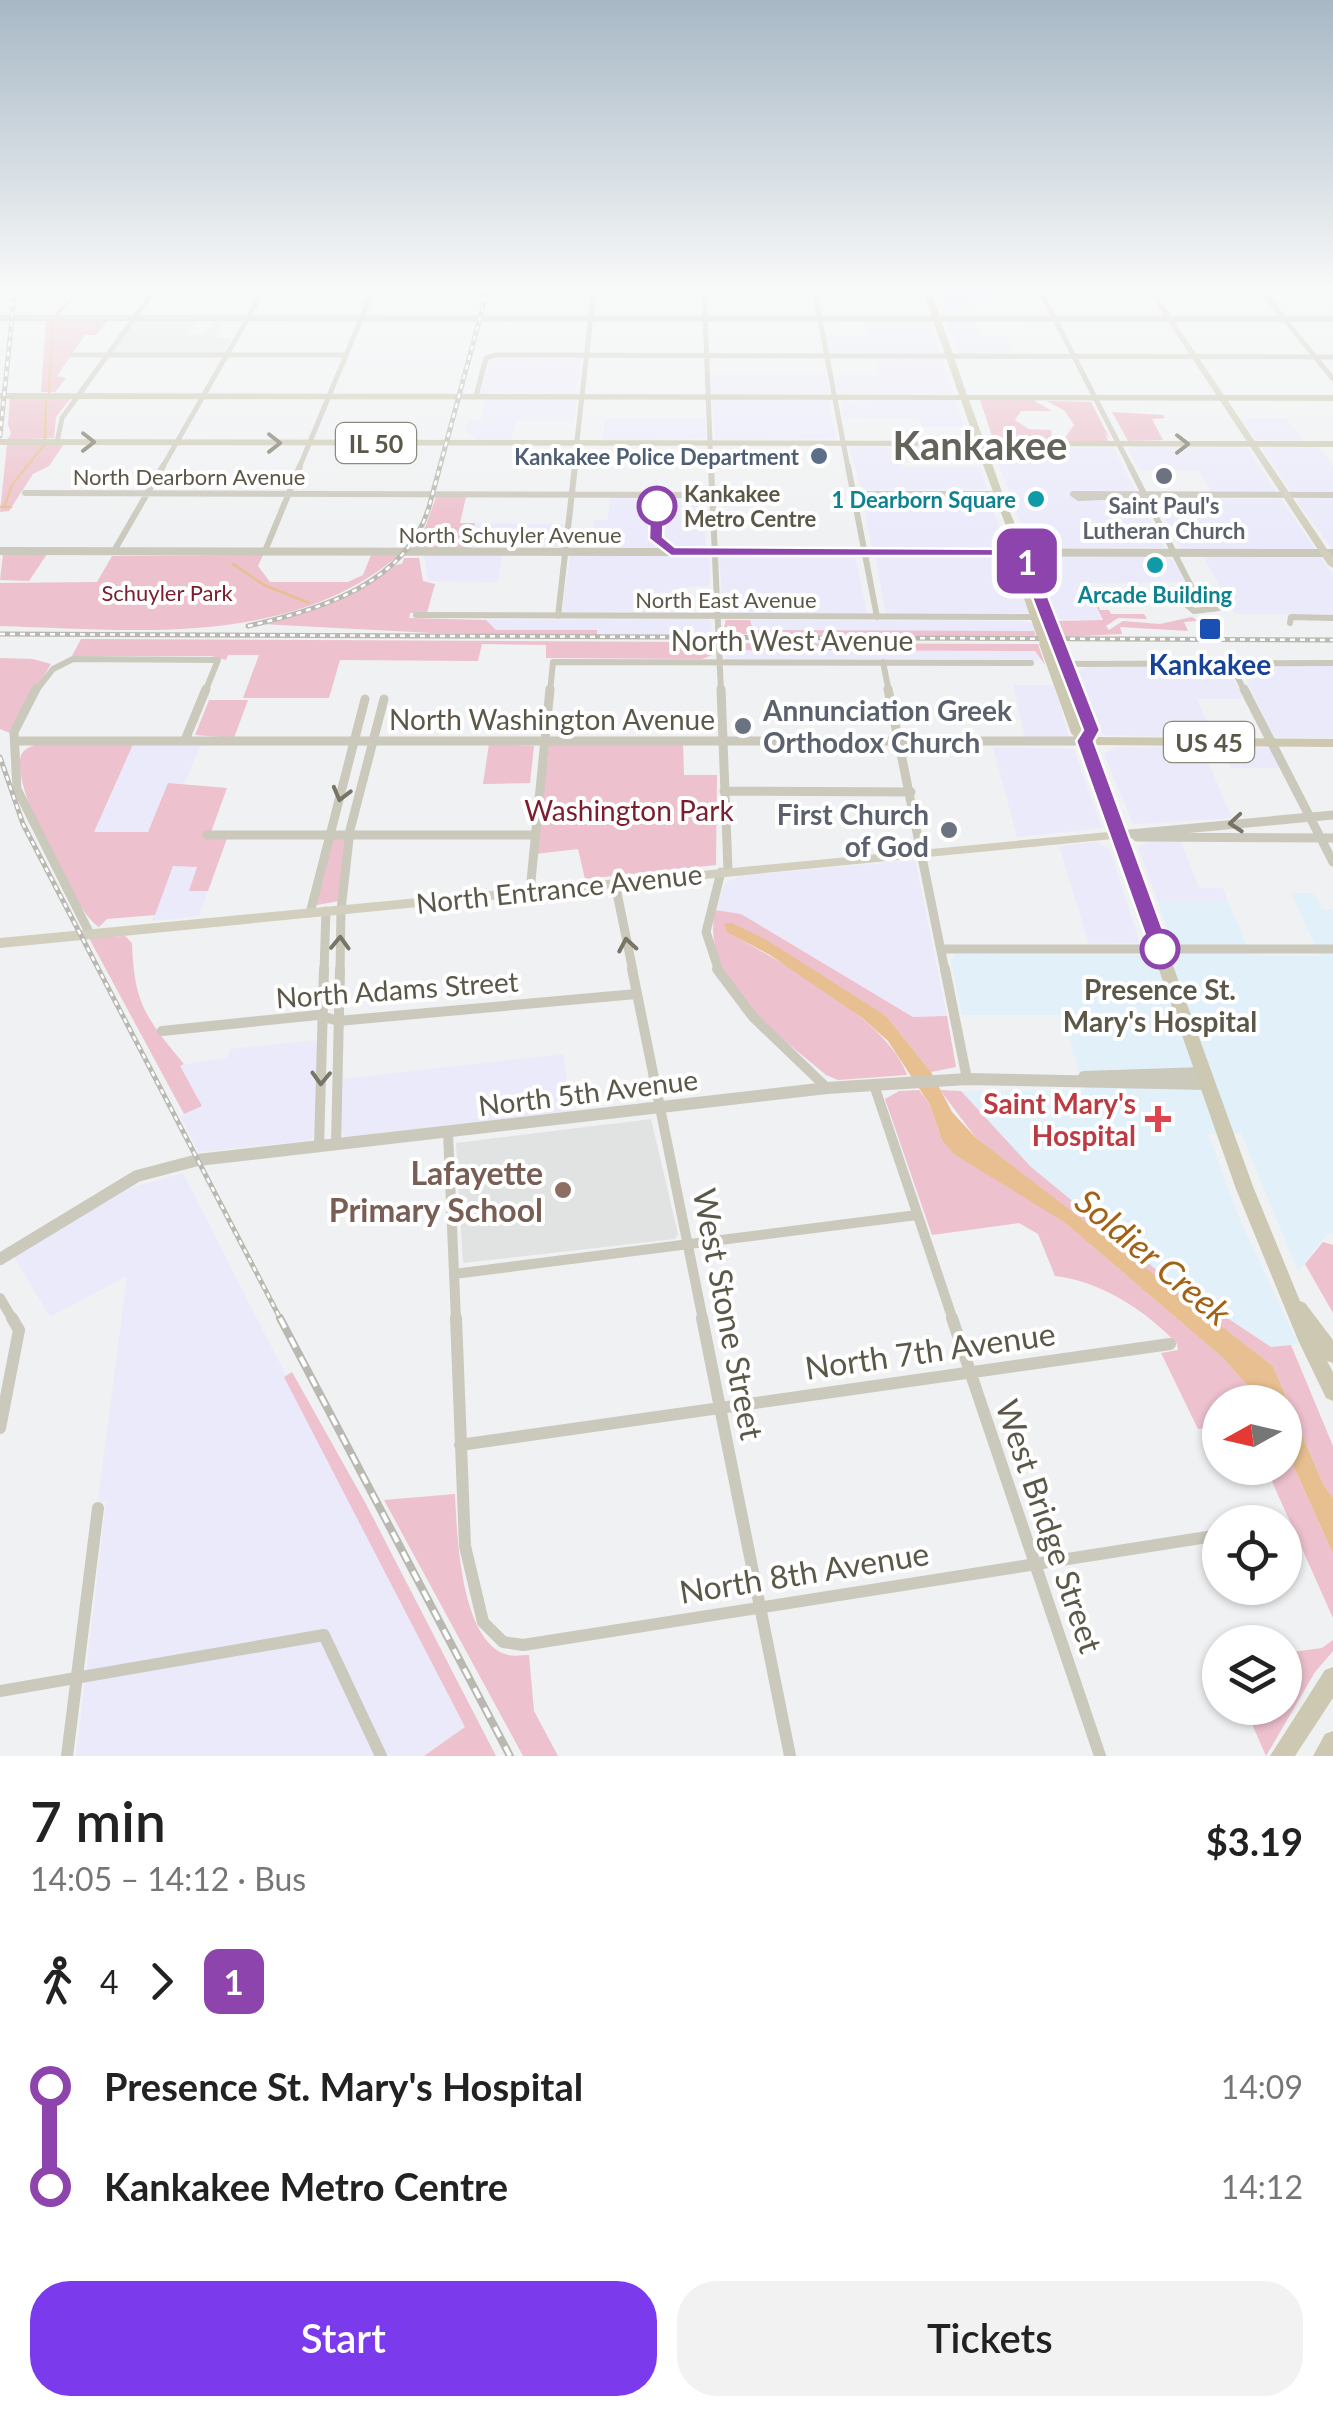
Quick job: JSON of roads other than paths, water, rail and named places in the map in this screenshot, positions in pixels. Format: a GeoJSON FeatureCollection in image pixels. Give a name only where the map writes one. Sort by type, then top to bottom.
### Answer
{"type":"FeatureCollection","features":[{"type":"Feature","properties":{"kind":"main road"},"geometry":{"type":"LineString","coordinates":[[954,370],[997,494],[1026,558],[1077,733],[1085,741],[1245,1189],[1307,1340],[1333,1392]]}},
{"type":"Feature","properties":{"kind":"main road"},"geometry":{"type":"LineString","coordinates":[[1203,370],[1329,552],[1333,564]]}},
{"type":"Feature","properties":{"kind":"main road","name":"IL 50"},"geometry":{"type":"LineString","coordinates":[[0,396],[1333,398]]}},
{"type":"Feature","properties":{"kind":"main road","name":"IL 50"},"geometry":{"type":"LineString","coordinates":[[0,442],[1333,444]]}},
{"type":"Feature","properties":{"kind":"main road"},"geometry":{"type":"LineString","coordinates":[[1020,552],[1015,557],[1036,618],[1066,664],[1091,730],[1085,741]]}},
{"type":"Feature","properties":{"kind":"main road","name":"US 45"},"geometry":{"type":"LineString","coordinates":[[1085,741],[1333,743]]}},
{"type":"Feature","properties":{"kind":"main road","name":"North Entrance Avenue"},"geometry":{"type":"LineString","coordinates":[[0,942],[1119,835]]}},
{"type":"Feature","properties":{"kind":"main road"},"geometry":{"type":"LineString","coordinates":[[1293,1300],[1333,1355]]}},
{"type":"Feature","properties":{"kind":"main road"},"geometry":{"type":"LineString","coordinates":[[1282,1756],[1333,1678]]}},
{"type":"Feature","properties":{"kind":"main road"},"geometry":{"type":"LineString","coordinates":[[1325,1756],[1333,1742]]}},
{"type":"Feature","properties":{"kind":"street"},"geometry":{"type":"LineString","coordinates":[[57,442],[62,418],[97,370]]}},
{"type":"Feature","properties":{"kind":"street"},"geometry":{"type":"LineString","coordinates":[[114,551],[218,370]]}},
{"type":"Feature","properties":{"kind":"street"},"geometry":{"type":"LineString","coordinates":[[265,551],[340,370]]}},
{"type":"Feature","properties":{"kind":"street"},"geometry":{"type":"LineString","coordinates":[[476,396],[483,370]]}},
{"type":"Feature","properties":{"kind":"street"},"geometry":{"type":"LineString","coordinates":[[558,616],[585,370]]}},
{"type":"Feature","properties":{"kind":"street"},"geometry":{"type":"LineString","coordinates":[[707,370],[725,871],[706,930],[715,961],[736,1000],[796,1053],[827,1088]]}},
{"type":"Feature","properties":{"kind":"street"},"geometry":{"type":"LineString","coordinates":[[829,370],[877,617]]}},
{"type":"Feature","properties":{"kind":"street"},"geometry":{"type":"LineString","coordinates":[[1081,370],[1195,594],[1215,599],[1219,608],[1208,612],[1191,610],[1182,601],[1195,594]]}},
{"type":"Feature","properties":{"kind":"street","name":"North Dearborn Avenue"},"geometry":{"type":"LineString","coordinates":[[25,493],[713,495]]}},
{"type":"Feature","properties":{"kind":"street"},"geometry":{"type":"LineString","coordinates":[[852,494],[997,494]]}},
{"type":"Feature","properties":{"kind":"street"},"geometry":{"type":"LineString","coordinates":[[1145,495],[1073,494],[1080,498],[1333,496]]}},
{"type":"Feature","properties":{"kind":"street","name":"North Schuyler Avenue"},"geometry":{"type":"LineString","coordinates":[[0,551],[1329,552]]}},
{"type":"Feature","properties":{"kind":"street","name":"North East Avenue"},"geometry":{"type":"LineString","coordinates":[[416,615],[1036,618]]}},
{"type":"Feature","properties":{"kind":"street"},"geometry":{"type":"LineString","coordinates":[[1290,623],[1292,618],[1333,618]]}},
{"type":"Feature","properties":{"kind":"street"},"geometry":{"type":"LineString","coordinates":[[90,934],[18,789],[14,768],[18,740],[14,732],[54,664],[73,659],[218,660],[185,740]]}},
{"type":"Feature","properties":{"kind":"street","name":"North West Avenue"},"geometry":{"type":"LineString","coordinates":[[542,742],[553,662],[1030,663]]}},
{"type":"Feature","properties":{"kind":"street"},"geometry":{"type":"LineString","coordinates":[[883,662],[967,1079]]}},
{"type":"Feature","properties":{"kind":"street"},"geometry":{"type":"LineString","coordinates":[[1066,664],[1333,664]]}},
{"type":"Feature","properties":{"kind":"street"},"geometry":{"type":"LineString","coordinates":[[1231,664],[1333,862]]}},
{"type":"Feature","properties":{"kind":"street"},"geometry":{"type":"LineString","coordinates":[[310,913],[365,700]]}},
{"type":"Feature","properties":{"kind":"street"},"geometry":{"type":"LineString","coordinates":[[336,1145],[341,910],[350,830],[384,700]]}},
{"type":"Feature","properties":{"kind":"street","name":"North Washington Avenue"},"geometry":{"type":"LineString","coordinates":[[18,740],[1085,741]]}},
{"type":"Feature","properties":{"kind":"street"},"geometry":{"type":"LineString","coordinates":[[530,891],[542,742]]}},
{"type":"Feature","properties":{"kind":"street"},"geometry":{"type":"LineString","coordinates":[[724,792],[911,792]]}},
{"type":"Feature","properties":{"kind":"street"},"geometry":{"type":"LineString","coordinates":[[1119,835],[1333,815]]}},
{"type":"Feature","properties":{"kind":"street"},"geometry":{"type":"LineString","coordinates":[[208,835],[533,836]]}},
{"type":"Feature","properties":{"kind":"street"},"geometry":{"type":"LineString","coordinates":[[1119,835],[1333,838]]}},
{"type":"Feature","properties":{"kind":"street","name":"West Stone Street"},"geometry":{"type":"LineString","coordinates":[[616,883],[790,1756]]}},
{"type":"Feature","properties":{"kind":"street"},"geometry":{"type":"LineString","coordinates":[[319,1147],[326,911]]}},
{"type":"Feature","properties":{"kind":"street"},"geometry":{"type":"LineString","coordinates":[[941,949],[1333,949]]}},
{"type":"Feature","properties":{"kind":"street","name":"North Adams Street"},"geometry":{"type":"LineString","coordinates":[[162,1031],[318,1015],[338,1021],[636,994]]}},
{"type":"Feature","properties":{"kind":"street","name":"North 5th Avenue"},"geometry":{"type":"LineString","coordinates":[[0,1259],[137,1176],[198,1160],[874,1084],[967,1079],[1206,1078]]}},
{"type":"Feature","properties":{"kind":"street","name":"West Bridge Street"},"geometry":{"type":"LineString","coordinates":[[874,1084],[1100,1756]]}},
{"type":"Feature","properties":{"kind":"street","name":"North 8th Avenue"},"geometry":{"type":"LineString","coordinates":[[448,1133],[465,1546],[483,1622],[493,1635],[523,1645],[1202,1538]]}},
{"type":"Feature","properties":{"kind":"street"},"geometry":{"type":"LineString","coordinates":[[454,1274],[917,1215]]}},
{"type":"Feature","properties":{"kind":"street"},"geometry":{"type":"LineString","coordinates":[[0,1298],[19,1330],[0,1428]]}},
{"type":"Feature","properties":{"kind":"street","name":"North 7th Avenue"},"geometry":{"type":"LineString","coordinates":[[460,1444],[1170,1344]]}},
{"type":"Feature","properties":{"kind":"street"},"geometry":{"type":"LineString","coordinates":[[67,1756],[98,1508]]}},
{"type":"Feature","properties":{"kind":"street"},"geometry":{"type":"LineString","coordinates":[[0,1691],[324,1635],[380,1756]]}},
{"type":"Feature","properties":{"kind":"waterway"},"geometry":{"type":"LineString","coordinates":[[49,392],[50,370]]}},
{"type":"Feature","properties":{"kind":"waterway"},"geometry":{"type":"LineString","coordinates":[[45,439],[46,401]]}},
{"type":"Feature","properties":{"kind":"waterway"},"geometry":{"type":"LineString","coordinates":[[4,507],[12,485],[44,445]]}},
{"type":"Feature","properties":{"kind":"waterway","name":"Soldier Creek"},"geometry":{"type":"LineString","coordinates":[[4,507],[11,507]]}},
{"type":"Feature","properties":{"kind":"waterway","name":"Soldier Creek"},"geometry":{"type":"LineString","coordinates":[[233,564],[264,585],[309,603]]}},
{"type":"Feature","properties":{"kind":"railway"},"geometry":{"type":"LineString","coordinates":[[0,436],[7,370]]}},
{"type":"Feature","properties":{"kind":"railway"},"geometry":{"type":"LineString","coordinates":[[248,626],[330,602],[380,574],[401,556],[418,534],[429,507],[466,370]]}},
{"type":"Feature","properties":{"kind":"railway"},"geometry":{"type":"LineString","coordinates":[[0,634],[1333,640]]}},
{"type":"Feature","properties":{"kind":"railway"},"geometry":{"type":"LineString","coordinates":[[0,757],[23,824],[281,1320]]}},
{"type":"Feature","properties":{"kind":"railway"},"geometry":{"type":"LineString","coordinates":[[280,1318],[510,1756]]}},
{"type":"Feature","properties":{"kind":"place","name":"Kankakee Police Department"},"geometry":{"type":"Point","coordinates":[819,456]}},
{"type":"Feature","properties":{"kind":"place","name":"Saint Paul's Lutheran Church"},"geometry":{"type":"Point","coordinates":[1164,476]}},
{"type":"Feature","properties":{"kind":"place","name":"1 Dearborn Square"},"geometry":{"type":"Point","coordinates":[1036,499]}},
{"type":"Feature","properties":{"kind":"place","name":"Kankakee Metro Centre"},"geometry":{"type":"Point","coordinates":[657,506]}},
{"type":"Feature","properties":{"kind":"place","name":"Arcade Building"},"geometry":{"type":"Point","coordinates":[1155,565]}},
{"type":"Feature","properties":{"kind":"place","name":"Kankakee"},"geometry":{"type":"Point","coordinates":[1210,629]}},
{"type":"Feature","properties":{"kind":"place","name":"Annunciation Greek Orthodox Church"},"geometry":{"type":"Point","coordinates":[743,726]}},
{"type":"Feature","properties":{"kind":"place","name":"First Church of God"},"geometry":{"type":"Point","coordinates":[949,830]}},
{"type":"Feature","properties":{"kind":"place","name":"Presence St. Mary's Hospital"},"geometry":{"type":"Point","coordinates":[1160,949]}},
{"type":"Feature","properties":{"kind":"place","name":"Saint Mary's Hospital"},"geometry":{"type":"Point","coordinates":[1158,1119]}},
{"type":"Feature","properties":{"kind":"place","name":"Lafayette Primary School"},"geometry":{"type":"Point","coordinates":[563,1190]}},
{"type":"Feature","properties":{"kind":"district","name":"Kankakee"},"geometry":{"type":"Point","coordinates":[980,445]}},
{"type":"Feature","properties":{"kind":"park label","name":"Schuyler Park"},"geometry":{"type":"Point","coordinates":[167,592]}},
{"type":"Feature","properties":{"kind":"park label","name":"Washington Park"},"geometry":{"type":"Point","coordinates":[629,810]}}]}
